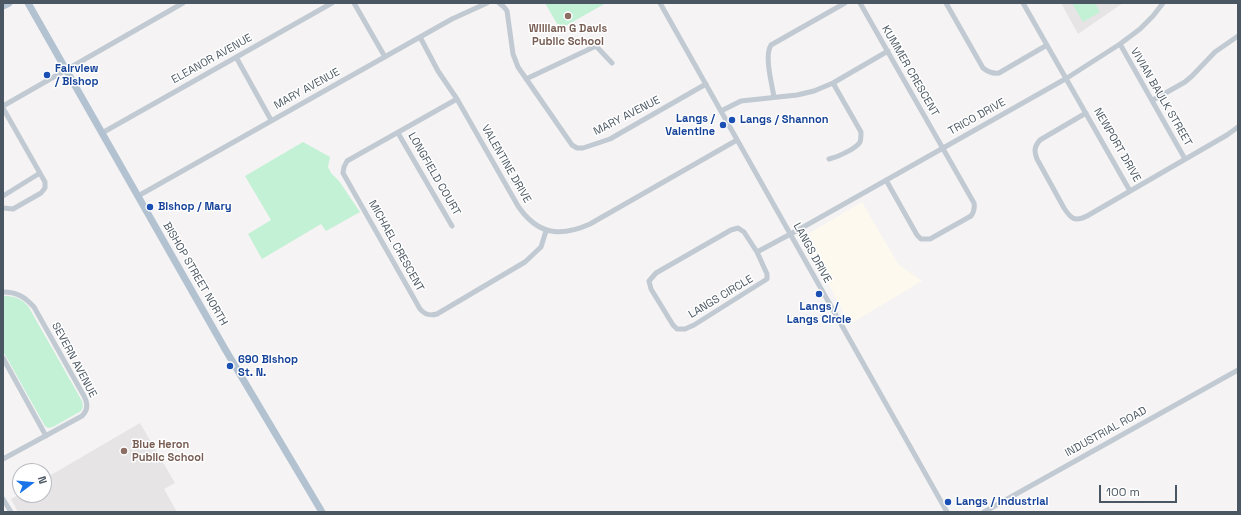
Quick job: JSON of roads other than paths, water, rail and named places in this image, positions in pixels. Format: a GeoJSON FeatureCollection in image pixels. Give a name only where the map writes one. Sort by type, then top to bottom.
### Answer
{"type":"FeatureCollection","features":[{"type":"Feature","properties":{"kind":"main road"},"geometry":{"type":"LineString","coordinates":[[3,6],[9,3]]}},
{"type":"Feature","properties":{"kind":"main road","name":"BISHOP STREET NORTH"},"geometry":{"type":"LineString","coordinates":[[28,3],[225,349],[322,512]]}},
{"type":"Feature","properties":{"kind":"street"},"geometry":{"type":"LineString","coordinates":[[3,208],[13,209],[41,193],[45,188],[45,182],[3,107],[66,69],[183,3]]}},
{"type":"Feature","properties":{"kind":"street","name":"ELEANOR AVENUE"},"geometry":{"type":"LineString","coordinates":[[102,133],[332,3]]}},
{"type":"Feature","properties":{"kind":"street"},"geometry":{"type":"LineString","coordinates":[[354,3],[385,56]]}},
{"type":"Feature","properties":{"kind":"street","name":"MARY AVENUE"},"geometry":{"type":"LineString","coordinates":[[138,196],[385,56],[452,19],[487,3]]}},
{"type":"Feature","properties":{"kind":"street","name":"MARY AVENUE"},"geometry":{"type":"LineString","coordinates":[[499,3],[504,6],[507,11],[513,54],[518,66],[572,144],[578,148],[583,148],[610,139],[706,84]]}},
{"type":"Feature","properties":{"kind":"street","name":"LANGS DRIVE"},"geometry":{"type":"LineString","coordinates":[[660,3],[947,512]]}},
{"type":"Feature","properties":{"kind":"street"},"geometry":{"type":"LineString","coordinates":[[774,97],[768,48],[845,3]]}},
{"type":"Feature","properties":{"kind":"street","name":"KUMMER CRESCENT"},"geometry":{"type":"LineString","coordinates":[[860,3],[974,203],[975,209],[971,216],[930,239],[921,238],[917,235],[886,180]]}},
{"type":"Feature","properties":{"kind":"street"},"geometry":{"type":"LineString","coordinates":[[946,3],[983,68],[987,72],[993,74],[999,73],[1047,45]]}},
{"type":"Feature","properties":{"kind":"street","name":"NEWPORT DRIVE"},"geometry":{"type":"LineString","coordinates":[[1023,3],[1130,191],[1227,135],[1238,126]]}},
{"type":"Feature","properties":{"kind":"street","name":"TRICO DRIVE"},"geometry":{"type":"LineString","coordinates":[[790,234],[1067,78],[1120,44],[1148,22],[1163,3]]}},
{"type":"Feature","properties":{"kind":"street"},"geometry":{"type":"LineString","coordinates":[[1153,100],[1185,82],[1215,52],[1238,36]]}},
{"type":"Feature","properties":{"kind":"street","name":"VALENTINE DRIVE"},"geometry":{"type":"LineString","coordinates":[[420,37],[438,71],[457,99],[518,206],[529,220],[546,231]]}},
{"type":"Feature","properties":{"kind":"street","name":"VIVIAN BAULK STREET"},"geometry":{"type":"LineString","coordinates":[[1120,44],[1185,159]]}},
{"type":"Feature","properties":{"kind":"street"},"geometry":{"type":"LineString","coordinates":[[526,79],[596,46],[612,63]]}},
{"type":"Feature","properties":{"kind":"street"},"geometry":{"type":"LineString","coordinates":[[721,111],[741,101],[805,94],[833,83],[888,51]]}},
{"type":"Feature","properties":{"kind":"street"},"geometry":{"type":"LineString","coordinates":[[236,57],[271,120]]}},
{"type":"Feature","properties":{"kind":"street"},"geometry":{"type":"LineString","coordinates":[[829,159],[839,156],[858,145],[861,140],[861,132],[833,83]]}},
{"type":"Feature","properties":{"kind":"street","name":"MICHAEL CRESCENT"},"geometry":{"type":"LineString","coordinates":[[457,99],[347,161],[343,173],[423,313],[428,315],[437,314],[525,262],[541,247],[546,231]]}},
{"type":"Feature","properties":{"kind":"street"},"geometry":{"type":"LineString","coordinates":[[1086,113],[1040,140],[1035,145],[1034,152],[1037,159],[1064,208],[1068,215],[1074,219],[1080,219],[1130,191]]}},
{"type":"Feature","properties":{"kind":"street","name":"LONGFIELD COURT"},"geometry":{"type":"LineString","coordinates":[[398,133],[452,226]]}},
{"type":"Feature","properties":{"kind":"street"},"geometry":{"type":"LineString","coordinates":[[546,231],[568,232],[590,224],[737,140]]}},
{"type":"Feature","properties":{"kind":"street"},"geometry":{"type":"LineString","coordinates":[[3,196],[40,174]]}},
{"type":"Feature","properties":{"kind":"street","name":"LANGS CIRCLE"},"geometry":{"type":"LineString","coordinates":[[738,228],[744,232],[757,252],[767,274],[767,279],[706,318],[685,329],[677,329],[673,325],[651,289],[649,281],[656,273],[731,230],[738,228]]}},
{"type":"Feature","properties":{"kind":"street"},"geometry":{"type":"LineString","coordinates":[[757,252],[790,234]]}},
{"type":"Feature","properties":{"kind":"street","name":"SEVERN AVENUE"},"geometry":{"type":"LineString","coordinates":[[3,292],[10,292],[22,296],[34,307],[86,400],[87,408],[82,416],[3,460]]}},
{"type":"Feature","properties":{"kind":"street"},"geometry":{"type":"LineString","coordinates":[[3,358],[46,436]]}},
{"type":"Feature","properties":{"kind":"street","name":"INDUSTRIAL ROAD"},"geometry":{"type":"LineString","coordinates":[[984,512],[1238,370]]}},
{"type":"Feature","properties":{"kind":"street"},"geometry":{"type":"LineString","coordinates":[[3,499],[5,508],[11,512]]}},
{"type":"Feature","properties":{"kind":"place","name":"William G Davis Public School"},"geometry":{"type":"Point","coordinates":[568,16]}},
{"type":"Feature","properties":{"kind":"place","name":"Fairview / Bishop"},"geometry":{"type":"Point","coordinates":[47,75]}},
{"type":"Feature","properties":{"kind":"place","name":"Langs / Shannon"},"geometry":{"type":"Point","coordinates":[732,120]}},
{"type":"Feature","properties":{"kind":"place","name":"Langs / Valentine"},"geometry":{"type":"Point","coordinates":[723,125]}},
{"type":"Feature","properties":{"kind":"place","name":"Bishop / Mary"},"geometry":{"type":"Point","coordinates":[150,207]}},
{"type":"Feature","properties":{"kind":"place","name":"Langs / Langs Circle"},"geometry":{"type":"Point","coordinates":[819,294]}},
{"type":"Feature","properties":{"kind":"place","name":"690 Bishop St. N."},"geometry":{"type":"Point","coordinates":[230,366]}},
{"type":"Feature","properties":{"kind":"place","name":"Blue Heron Public School"},"geometry":{"type":"Point","coordinates":[124,451]}},
{"type":"Feature","properties":{"kind":"place","name":"Langs / Industrial"},"geometry":{"type":"Point","coordinates":[948,502]}}]}
